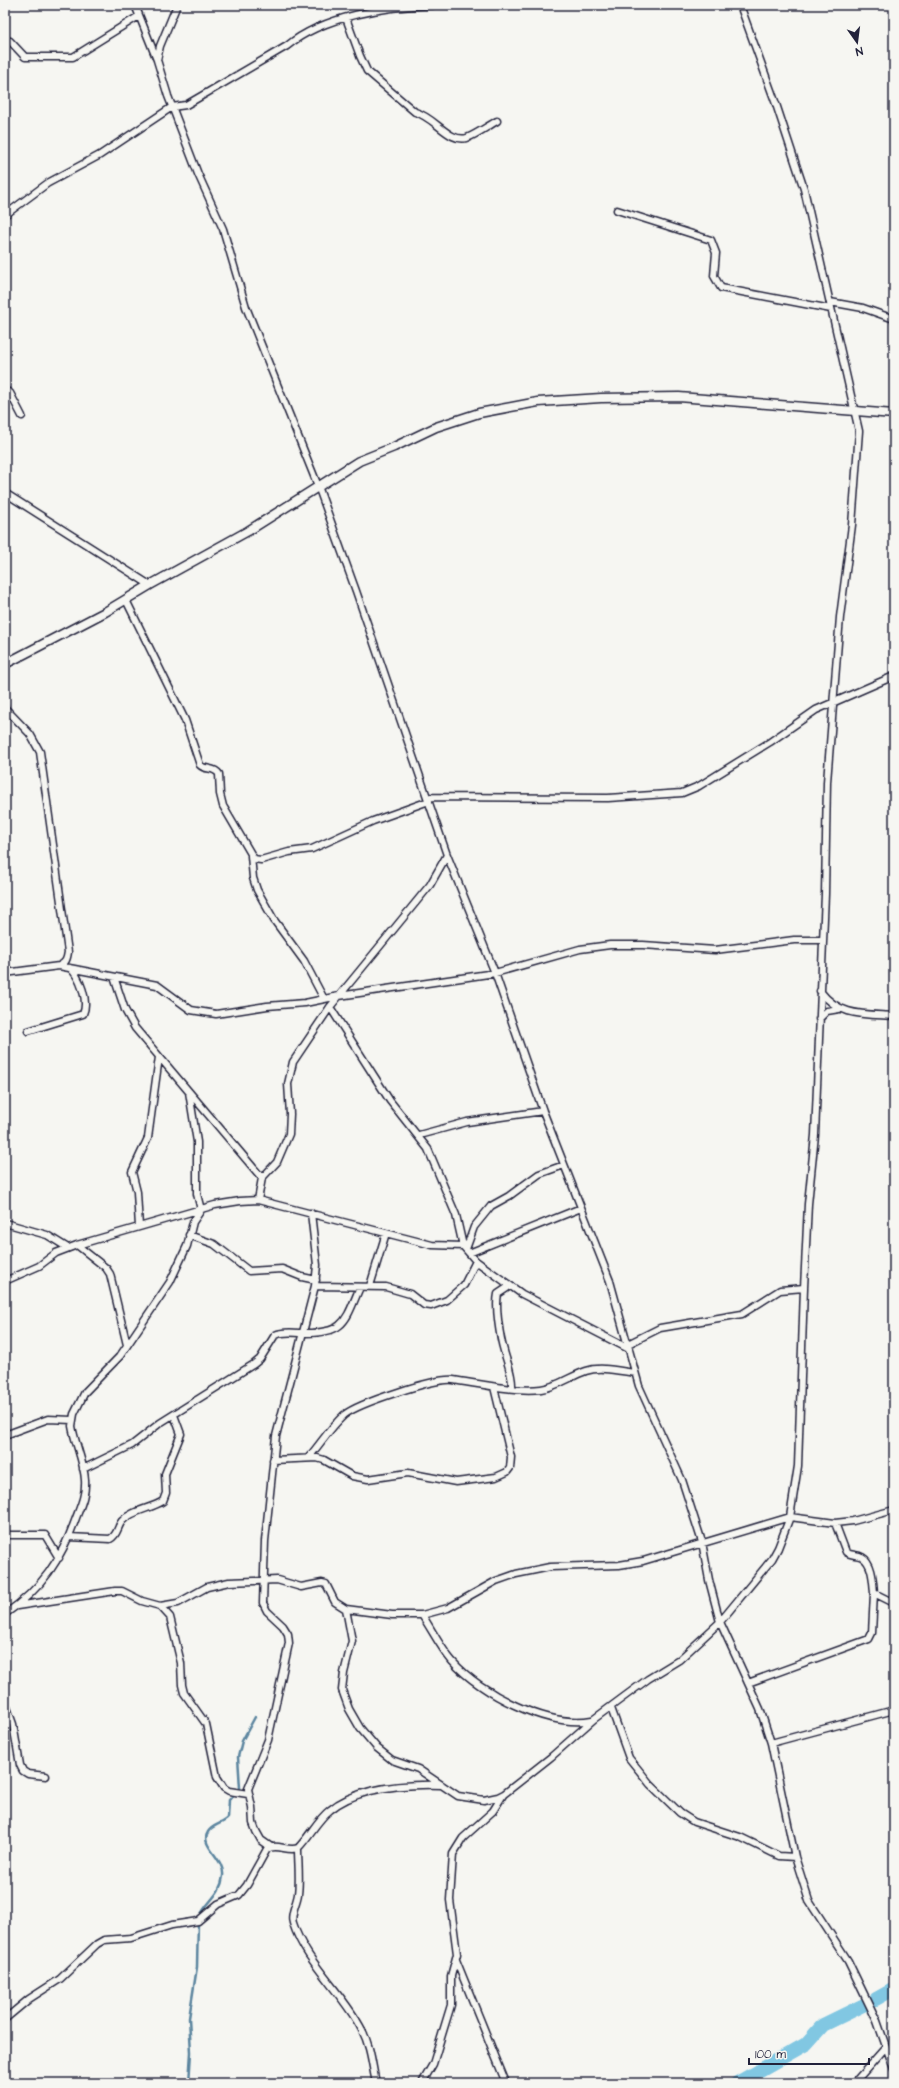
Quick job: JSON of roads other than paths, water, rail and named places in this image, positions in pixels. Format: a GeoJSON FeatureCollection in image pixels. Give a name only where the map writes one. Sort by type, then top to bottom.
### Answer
{"type":"FeatureCollection","features":[{"type":"Feature","properties":{"kind":"street"},"geometry":{"type":"LineString","coordinates":[[135,5],[157,60],[172,107],[198,174],[223,229],[246,307],[318,486],[447,855],[495,973],[543,1111],[610,1281],[635,1373],[682,1480],[702,1542],[709,1580],[720,1622],[760,1709],[771,1742],[795,1857],[809,1901],[848,1961],[878,2021],[894,2069]]}},
{"type":"Feature","properties":{"kind":"street"},"geometry":{"type":"LineString","coordinates":[[157,60],[160,46],[177,5]]}},
{"type":"Feature","properties":{"kind":"street"},"geometry":{"type":"LineString","coordinates":[[5,215],[48,183],[100,155],[172,107],[186,105],[286,46],[298,36],[334,20],[378,10],[433,5]]}},
{"type":"Feature","properties":{"kind":"street"},"geometry":{"type":"LineString","coordinates":[[506,2083],[456,1960],[450,1900],[453,1854],[463,1838],[492,1811],[504,1794],[546,1761],[594,1719],[611,1708],[651,1676],[679,1660],[720,1622],[772,1559],[778,1548],[790,1517],[798,1466],[808,1204],[815,1136],[823,940],[827,782],[832,702],[840,617],[852,525],[858,431],[804,188],[776,104],[740,5]]}},
{"type":"Feature","properties":{"kind":"street"},"geometry":{"type":"LineString","coordinates":[[5,40],[10,41],[25,57],[73,57],[139,16]]}},
{"type":"Feature","properties":{"kind":"street"},"geometry":{"type":"LineString","coordinates":[[346,18],[367,71],[415,112],[429,117],[447,134],[461,139],[468,138],[497,121]]}},
{"type":"Feature","properties":{"kind":"street"},"geometry":{"type":"LineString","coordinates":[[617,210],[711,240],[716,253],[714,276],[721,288],[831,306],[864,308],[894,319]]}},
{"type":"Feature","properties":{"kind":"street"},"geometry":{"type":"LineString","coordinates":[[5,390],[10,393],[22,416]]}},
{"type":"Feature","properties":{"kind":"street"},"geometry":{"type":"LineString","coordinates":[[5,664],[126,600],[150,585],[248,531],[359,461],[394,447],[436,427],[479,413],[538,402],[601,398],[679,397],[894,414]]}},
{"type":"Feature","properties":{"kind":"street"},"geometry":{"type":"LineString","coordinates":[[5,493],[150,585]]}},
{"type":"Feature","properties":{"kind":"street"},"geometry":{"type":"LineString","coordinates":[[126,600],[185,720],[200,765],[203,768],[214,770],[219,774],[220,794],[223,806],[251,856],[253,878],[257,890],[274,920],[308,967],[324,1000]]}},
{"type":"Feature","properties":{"kind":"street"},"geometry":{"type":"LineString","coordinates":[[251,856],[254,859],[261,860],[289,852],[312,849],[373,821],[428,799],[608,798],[682,793],[699,786],[779,736],[808,714],[832,702],[894,676]]}},
{"type":"Feature","properties":{"kind":"street"},"geometry":{"type":"LineString","coordinates":[[5,708],[30,734],[36,743],[42,759],[44,785],[68,952],[65,964],[5,973]]}},
{"type":"Feature","properties":{"kind":"street"},"geometry":{"type":"LineString","coordinates":[[258,1200],[262,1178],[277,1162],[289,1134],[290,1114],[288,1084],[293,1062],[330,1007],[430,885],[447,855]]}},
{"type":"Feature","properties":{"kind":"street"},"geometry":{"type":"LineString","coordinates":[[59,966],[157,985],[185,1006],[206,1014],[228,1013],[267,1006],[305,1003],[339,996],[495,973],[571,951],[610,945],[715,950],[794,940],[823,940]]}},
{"type":"Feature","properties":{"kind":"street"},"geometry":{"type":"LineString","coordinates":[[28,1031],[83,1014],[85,1005],[79,979],[70,968]]}},
{"type":"Feature","properties":{"kind":"street"},"geometry":{"type":"LineString","coordinates":[[114,977],[129,1018],[159,1057],[262,1178]]}},
{"type":"Feature","properties":{"kind":"street"},"geometry":{"type":"LineString","coordinates":[[820,991],[833,1006],[840,1009],[860,1014],[894,1016]]}},
{"type":"Feature","properties":{"kind":"street"},"geometry":{"type":"LineString","coordinates":[[330,1007],[390,1101],[419,1135],[428,1149],[454,1208],[466,1249],[476,1261],[522,1294],[628,1346]]}},
{"type":"Feature","properties":{"kind":"street"},"geometry":{"type":"LineString","coordinates":[[819,1019],[827,1011],[840,1009]]}},
{"type":"Feature","properties":{"kind":"street"},"geometry":{"type":"LineString","coordinates":[[139,1227],[137,1192],[132,1172],[148,1138],[159,1057]]}},
{"type":"Feature","properties":{"kind":"street"},"geometry":{"type":"LineString","coordinates":[[190,1092],[197,1142],[196,1194],[201,1210]]}},
{"type":"Feature","properties":{"kind":"street"},"geometry":{"type":"LineString","coordinates":[[419,1135],[467,1122],[543,1111]]}},
{"type":"Feature","properties":{"kind":"street"},"geometry":{"type":"LineString","coordinates":[[466,1249],[474,1227],[488,1209],[539,1174],[564,1165]]}},
{"type":"Feature","properties":{"kind":"street"},"geometry":{"type":"LineString","coordinates":[[5,1281],[39,1266],[56,1253],[68,1248],[240,1200],[258,1200],[432,1245],[466,1249],[581,1208]]}},
{"type":"Feature","properties":{"kind":"street"},"geometry":{"type":"LineString","coordinates":[[5,1614],[17,1606],[49,1574],[69,1537],[84,1496],[83,1469],[74,1439],[72,1420],[85,1392],[111,1365],[127,1345],[170,1282],[182,1258],[193,1222],[201,1210]]}},
{"type":"Feature","properties":{"kind":"street"},"geometry":{"type":"LineString","coordinates":[[311,1213],[316,1265],[316,1283],[279,1418],[273,1460],[263,1581],[263,1603],[266,1610],[283,1626],[288,1634],[289,1643],[268,1740],[256,1772],[249,1784],[248,1794],[252,1807],[252,1823],[261,1840],[271,1847],[291,1850],[298,1848],[329,1810],[354,1796],[406,1785],[442,1785]]}},
{"type":"Feature","properties":{"kind":"street"},"geometry":{"type":"LineString","coordinates":[[5,1223],[47,1235],[68,1248]]}},
{"type":"Feature","properties":{"kind":"street"},"geometry":{"type":"LineString","coordinates":[[370,1286],[386,1233]]}},
{"type":"Feature","properties":{"kind":"street"},"geometry":{"type":"LineString","coordinates":[[189,1235],[214,1244],[249,1271],[282,1269],[316,1283],[360,1287],[386,1287],[410,1294],[424,1305],[439,1304],[464,1285],[476,1261]]}},
{"type":"Feature","properties":{"kind":"street"},"geometry":{"type":"LineString","coordinates":[[77,1245],[106,1268],[110,1274],[127,1345]]}},
{"type":"Feature","properties":{"kind":"street"},"geometry":{"type":"LineString","coordinates":[[510,1286],[498,1294],[498,1302],[503,1349],[512,1379],[512,1388]]}},
{"type":"Feature","properties":{"kind":"street"},"geometry":{"type":"LineString","coordinates":[[83,1469],[132,1444],[160,1423],[224,1385],[260,1360],[274,1335],[286,1332],[302,1333],[333,1330],[341,1325],[346,1319],[360,1287]]}},
{"type":"Feature","properties":{"kind":"street"},"geometry":{"type":"LineString","coordinates":[[628,1346],[660,1328],[742,1314],[780,1290],[804,1288]]}},
{"type":"Feature","properties":{"kind":"street"},"geometry":{"type":"LineString","coordinates":[[309,1457],[330,1428],[345,1414],[362,1405],[437,1381],[453,1380],[494,1387],[533,1389],[547,1388],[581,1373],[596,1369],[635,1373]]}},
{"type":"Feature","properties":{"kind":"street"},"geometry":{"type":"LineString","coordinates":[[273,1460],[309,1457],[324,1460],[344,1472],[360,1478],[375,1478],[408,1473],[456,1482],[502,1475],[510,1468],[511,1457],[494,1387]]}},
{"type":"Feature","properties":{"kind":"street"},"geometry":{"type":"LineString","coordinates":[[69,1537],[110,1539],[115,1536],[120,1523],[126,1517],[163,1501],[166,1493],[165,1474],[180,1434],[174,1414]]}},
{"type":"Feature","properties":{"kind":"street"},"geometry":{"type":"LineString","coordinates":[[5,1435],[48,1419],[72,1420]]}},
{"type":"Feature","properties":{"kind":"street"},"geometry":{"type":"LineString","coordinates":[[17,1606],[122,1591],[142,1601],[160,1606],[178,1603],[207,1587],[220,1583],[277,1580],[301,1587],[322,1583],[326,1584],[335,1602],[346,1609],[392,1615],[422,1615],[448,1608],[496,1581],[516,1574],[550,1567],[634,1563],[790,1517],[836,1523],[853,1522],[894,1510]]}},
{"type":"Feature","properties":{"kind":"street"},"geometry":{"type":"LineString","coordinates":[[748,1683],[869,1639],[872,1633],[874,1593],[871,1572],[866,1560],[846,1552],[836,1523]]}},
{"type":"Feature","properties":{"kind":"street"},"geometry":{"type":"LineString","coordinates":[[5,1535],[45,1535],[59,1558]]}},
{"type":"Feature","properties":{"kind":"street"},"geometry":{"type":"LineString","coordinates":[[874,1593],[894,1603]]}},
{"type":"Feature","properties":{"kind":"street"},"geometry":{"type":"LineString","coordinates":[[160,1606],[170,1617],[181,1663],[182,1686],[184,1693],[206,1724],[217,1777],[224,1788],[229,1791],[248,1794]]}},
{"type":"Feature","properties":{"kind":"street"},"geometry":{"type":"LineString","coordinates":[[346,1609],[352,1641],[342,1684],[348,1709],[366,1736],[385,1755],[418,1769],[458,1796],[476,1800],[491,1799],[504,1794]]}},
{"type":"Feature","properties":{"kind":"street"},"geometry":{"type":"LineString","coordinates":[[422,1615],[452,1661],[484,1689],[542,1715],[577,1721],[594,1719]]}},
{"type":"Feature","properties":{"kind":"street"},"geometry":{"type":"LineString","coordinates":[[5,1703],[13,1724],[20,1765],[23,1771],[28,1774],[46,1776]]}},
{"type":"Feature","properties":{"kind":"street"},"geometry":{"type":"LineString","coordinates":[[611,1708],[629,1758],[650,1784],[680,1813],[694,1822],[740,1837],[779,1856],[795,1857]]}},
{"type":"Feature","properties":{"kind":"street"},"geometry":{"type":"LineString","coordinates":[[771,1742],[894,1710]]}},
{"type":"Feature","properties":{"kind":"street"},"geometry":{"type":"LineString","coordinates":[[5,2019],[29,1999],[60,1979],[97,1944],[104,1940],[131,1938],[172,1925],[192,1923],[203,1918],[218,1904],[239,1895],[247,1885],[265,1852],[271,1847]]}},
{"type":"Feature","properties":{"kind":"street"},"geometry":{"type":"LineString","coordinates":[[298,1848],[299,1891],[293,1915],[293,1924],[315,1963],[344,2000],[363,2030],[369,2047],[376,2083]]}},
{"type":"Feature","properties":{"kind":"street"},"geometry":{"type":"LineString","coordinates":[[422,2083],[433,2064],[449,2015],[452,1998],[451,1976],[456,1960]]}},
{"type":"Feature","properties":{"kind":"street"},"geometry":{"type":"LineString","coordinates":[[854,2083],[886,2047]]}},
{"type":"Feature","properties":{"kind":"waterway"},"geometry":{"type":"LineString","coordinates":[[200,1916],[220,1888],[223,1876],[223,1870],[209,1847],[206,1837],[210,1829],[228,1818],[229,1800],[240,1788],[238,1757],[242,1741],[255,1717]]}},
{"type":"Feature","properties":{"kind":"waterway"},"geometry":{"type":"LineString","coordinates":[[189,2083],[191,2052],[189,2018],[197,1967],[198,1921]]}},
{"type":"Feature","properties":{"kind":"waterway"},"geometry":{"type":"LineString","coordinates":[[876,1999],[894,1989]]}},
{"type":"Feature","properties":{"kind":"waterway"},"geometry":{"type":"LineString","coordinates":[[737,2083],[806,2044],[823,2025],[864,2005]]}}]}
